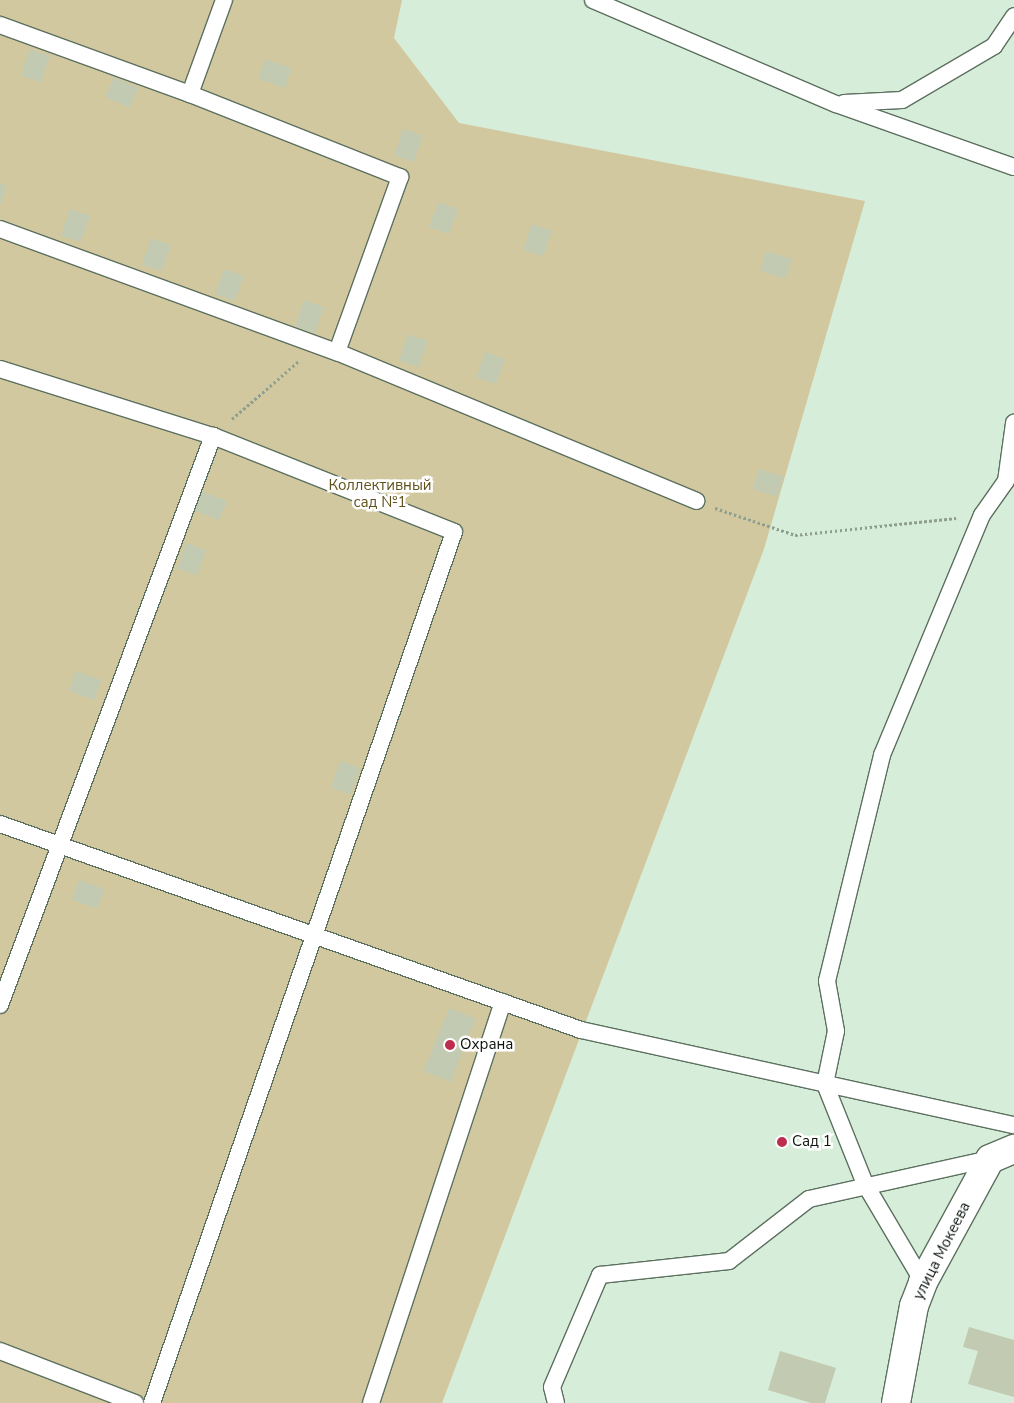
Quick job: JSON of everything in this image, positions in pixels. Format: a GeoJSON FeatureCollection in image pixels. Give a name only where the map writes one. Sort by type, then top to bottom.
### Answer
{"type":"FeatureCollection","features":[{"type":"Feature","properties":{"kind":"street","name":"улица Мокеева"},"geometry":{"type":"LineString","coordinates":[[896,1403],[914,1306],[923,1282],[1002,1154]]}},
{"type":"Feature","properties":{"kind":"lane"},"geometry":{"type":"LineString","coordinates":[[190,94],[224,0]]}},
{"type":"Feature","properties":{"kind":"lane"},"geometry":{"type":"LineString","coordinates":[[593,0],[836,104],[1014,167]]}},
{"type":"Feature","properties":{"kind":"lane"},"geometry":{"type":"LineString","coordinates":[[836,104],[902,100],[994,46],[1014,16]]}},
{"type":"Feature","properties":{"kind":"lane"},"geometry":{"type":"LineString","coordinates":[[0,25],[190,94],[400,177],[337,352]]}},
{"type":"Feature","properties":{"kind":"lane"},"geometry":{"type":"LineString","coordinates":[[0,229],[337,352],[696,501]]}},
{"type":"Feature","properties":{"kind":"lane"},"geometry":{"type":"LineString","coordinates":[[0,369],[213,436],[454,532],[152,1403]]}},
{"type":"Feature","properties":{"kind":"lane"},"geometry":{"type":"LineString","coordinates":[[923,1282],[865,1184],[825,1084],[836,1031],[827,981],[882,755],[982,515],[1006,481],[1014,423]]}},
{"type":"Feature","properties":{"kind":"lane"},"geometry":{"type":"LineString","coordinates":[[0,1005],[58,844],[213,436]]}},
{"type":"Feature","properties":{"kind":"lane"},"geometry":{"type":"LineString","coordinates":[[0,824],[581,1030],[1014,1125]]}},
{"type":"Feature","properties":{"kind":"lane"},"geometry":{"type":"LineString","coordinates":[[370,1403],[503,1002]]}},
{"type":"Feature","properties":{"kind":"lane"},"geometry":{"type":"LineString","coordinates":[[556,1403],[552,1387],[600,1275],[729,1262],[809,1199],[865,1184],[1002,1154]]}},
{"type":"Feature","properties":{"kind":"lane"},"geometry":{"type":"LineString","coordinates":[[0,1351],[135,1403]]}},
{"type":"Feature","properties":{"kind":"path"},"geometry":{"type":"LineString","coordinates":[[213,436],[318,345]]}},
{"type":"Feature","properties":{"kind":"path"},"geometry":{"type":"LineString","coordinates":[[696,501],[796,535],[982,515]]}},
{"type":"Feature","properties":{"kind":"green space","name":"Коллективный сад №1"},"geometry":{"type":"Polygon","coordinates":[[[0,0],[402,0],[394,38],[459,123],[865,201],[764,549],[442,1403],[0,1403],[0,0]]]}},
{"type":"Feature","properties":{"kind":"building"},"geometry":{"type":"Polygon","coordinates":[[[30,49],[50,56],[41,82],[21,75],[30,49]]]}},
{"type":"Feature","properties":{"kind":"building"},"geometry":{"type":"Polygon","coordinates":[[[265,59],[291,68],[285,88],[258,79],[265,59]]]}},
{"type":"Feature","properties":{"kind":"building"},"geometry":{"type":"Polygon","coordinates":[[[114,77],[139,88],[130,108],[105,97],[114,77]]]}},
{"type":"Feature","properties":{"kind":"building"},"geometry":{"type":"Polygon","coordinates":[[[403,129],[423,136],[414,162],[394,155],[403,129]]]}},
{"type":"Feature","properties":{"kind":"building"},"geometry":{"type":"Polygon","coordinates":[[[0,184],[7,186],[0,205],[0,184]]]}},
{"type":"Feature","properties":{"kind":"building"},"geometry":{"type":"Polygon","coordinates":[[[438,202],[458,209],[449,234],[429,228],[438,202]]]}},
{"type":"Feature","properties":{"kind":"building"},"geometry":{"type":"Polygon","coordinates":[[[70,209],[90,216],[81,242],[61,235],[70,209]]]}},
{"type":"Feature","properties":{"kind":"building"},"geometry":{"type":"Polygon","coordinates":[[[532,224],[552,231],[543,256],[523,250],[532,224]]]}},
{"type":"Feature","properties":{"kind":"building"},"geometry":{"type":"Polygon","coordinates":[[[151,238],[171,245],[162,271],[142,264],[151,238]]]}},
{"type":"Feature","properties":{"kind":"building"},"geometry":{"type":"Polygon","coordinates":[[[766,251],[792,259],[786,279],[760,271],[766,251]]]}},
{"type":"Feature","properties":{"kind":"building"},"geometry":{"type":"Polygon","coordinates":[[[224,269],[244,276],[235,301],[215,295],[224,269]]]}},
{"type":"Feature","properties":{"kind":"building"},"geometry":{"type":"Polygon","coordinates":[[[304,300],[324,307],[315,333],[295,326],[304,300]]]}},
{"type":"Feature","properties":{"kind":"building"},"geometry":{"type":"Polygon","coordinates":[[[408,334],[428,341],[419,367],[399,360],[408,334]]]}},
{"type":"Feature","properties":{"kind":"building"},"geometry":{"type":"Polygon","coordinates":[[[485,352],[505,359],[496,384],[476,378],[485,352]]]}},
{"type":"Feature","properties":{"kind":"building"},"geometry":{"type":"Polygon","coordinates":[[[759,469],[784,477],[777,497],[753,489],[759,469]]]}},
{"type":"Feature","properties":{"kind":"building"},"geometry":{"type":"Polygon","coordinates":[[[202,491],[227,501],[219,521],[194,510],[202,491]]]}},
{"type":"Feature","properties":{"kind":"building"},"geometry":{"type":"Polygon","coordinates":[[[186,543],[206,550],[197,575],[177,569],[186,543]]]}},
{"type":"Feature","properties":{"kind":"building"},"geometry":{"type":"Polygon","coordinates":[[[76,671],[101,680],[94,700],[69,691],[76,671]]]}},
{"type":"Feature","properties":{"kind":"building"},"geometry":{"type":"Polygon","coordinates":[[[340,761],[360,768],[351,794],[331,787],[340,761]]]}},
{"type":"Feature","properties":{"kind":"building"},"geometry":{"type":"Polygon","coordinates":[[[79,880],[104,889],[97,909],[72,900],[79,880]]]}},
{"type":"Feature","properties":{"kind":"building","name":"Охрана"},"geometry":{"type":"Polygon","coordinates":[[[449,1008],[476,1019],[450,1082],[424,1071],[449,1008]]]}},
{"type":"Feature","properties":{"kind":"building"},"geometry":{"type":"Polygon","coordinates":[[[969,1327],[1014,1340],[1014,1397],[968,1384],[978,1351],[963,1347],[969,1327]]]}},
{"type":"Feature","properties":{"kind":"building"},"geometry":{"type":"Polygon","coordinates":[[[780,1351],[836,1368],[825,1403],[811,1403],[768,1390],[780,1351]]]}},
{"type":"Feature","properties":{"kind":"place","name":"Охрана"},"geometry":{"type":"Point","coordinates":[450,1045]}},
{"type":"Feature","properties":{"kind":"place","name":"Сад 1"},"geometry":{"type":"Point","coordinates":[782,1142]}}]}
